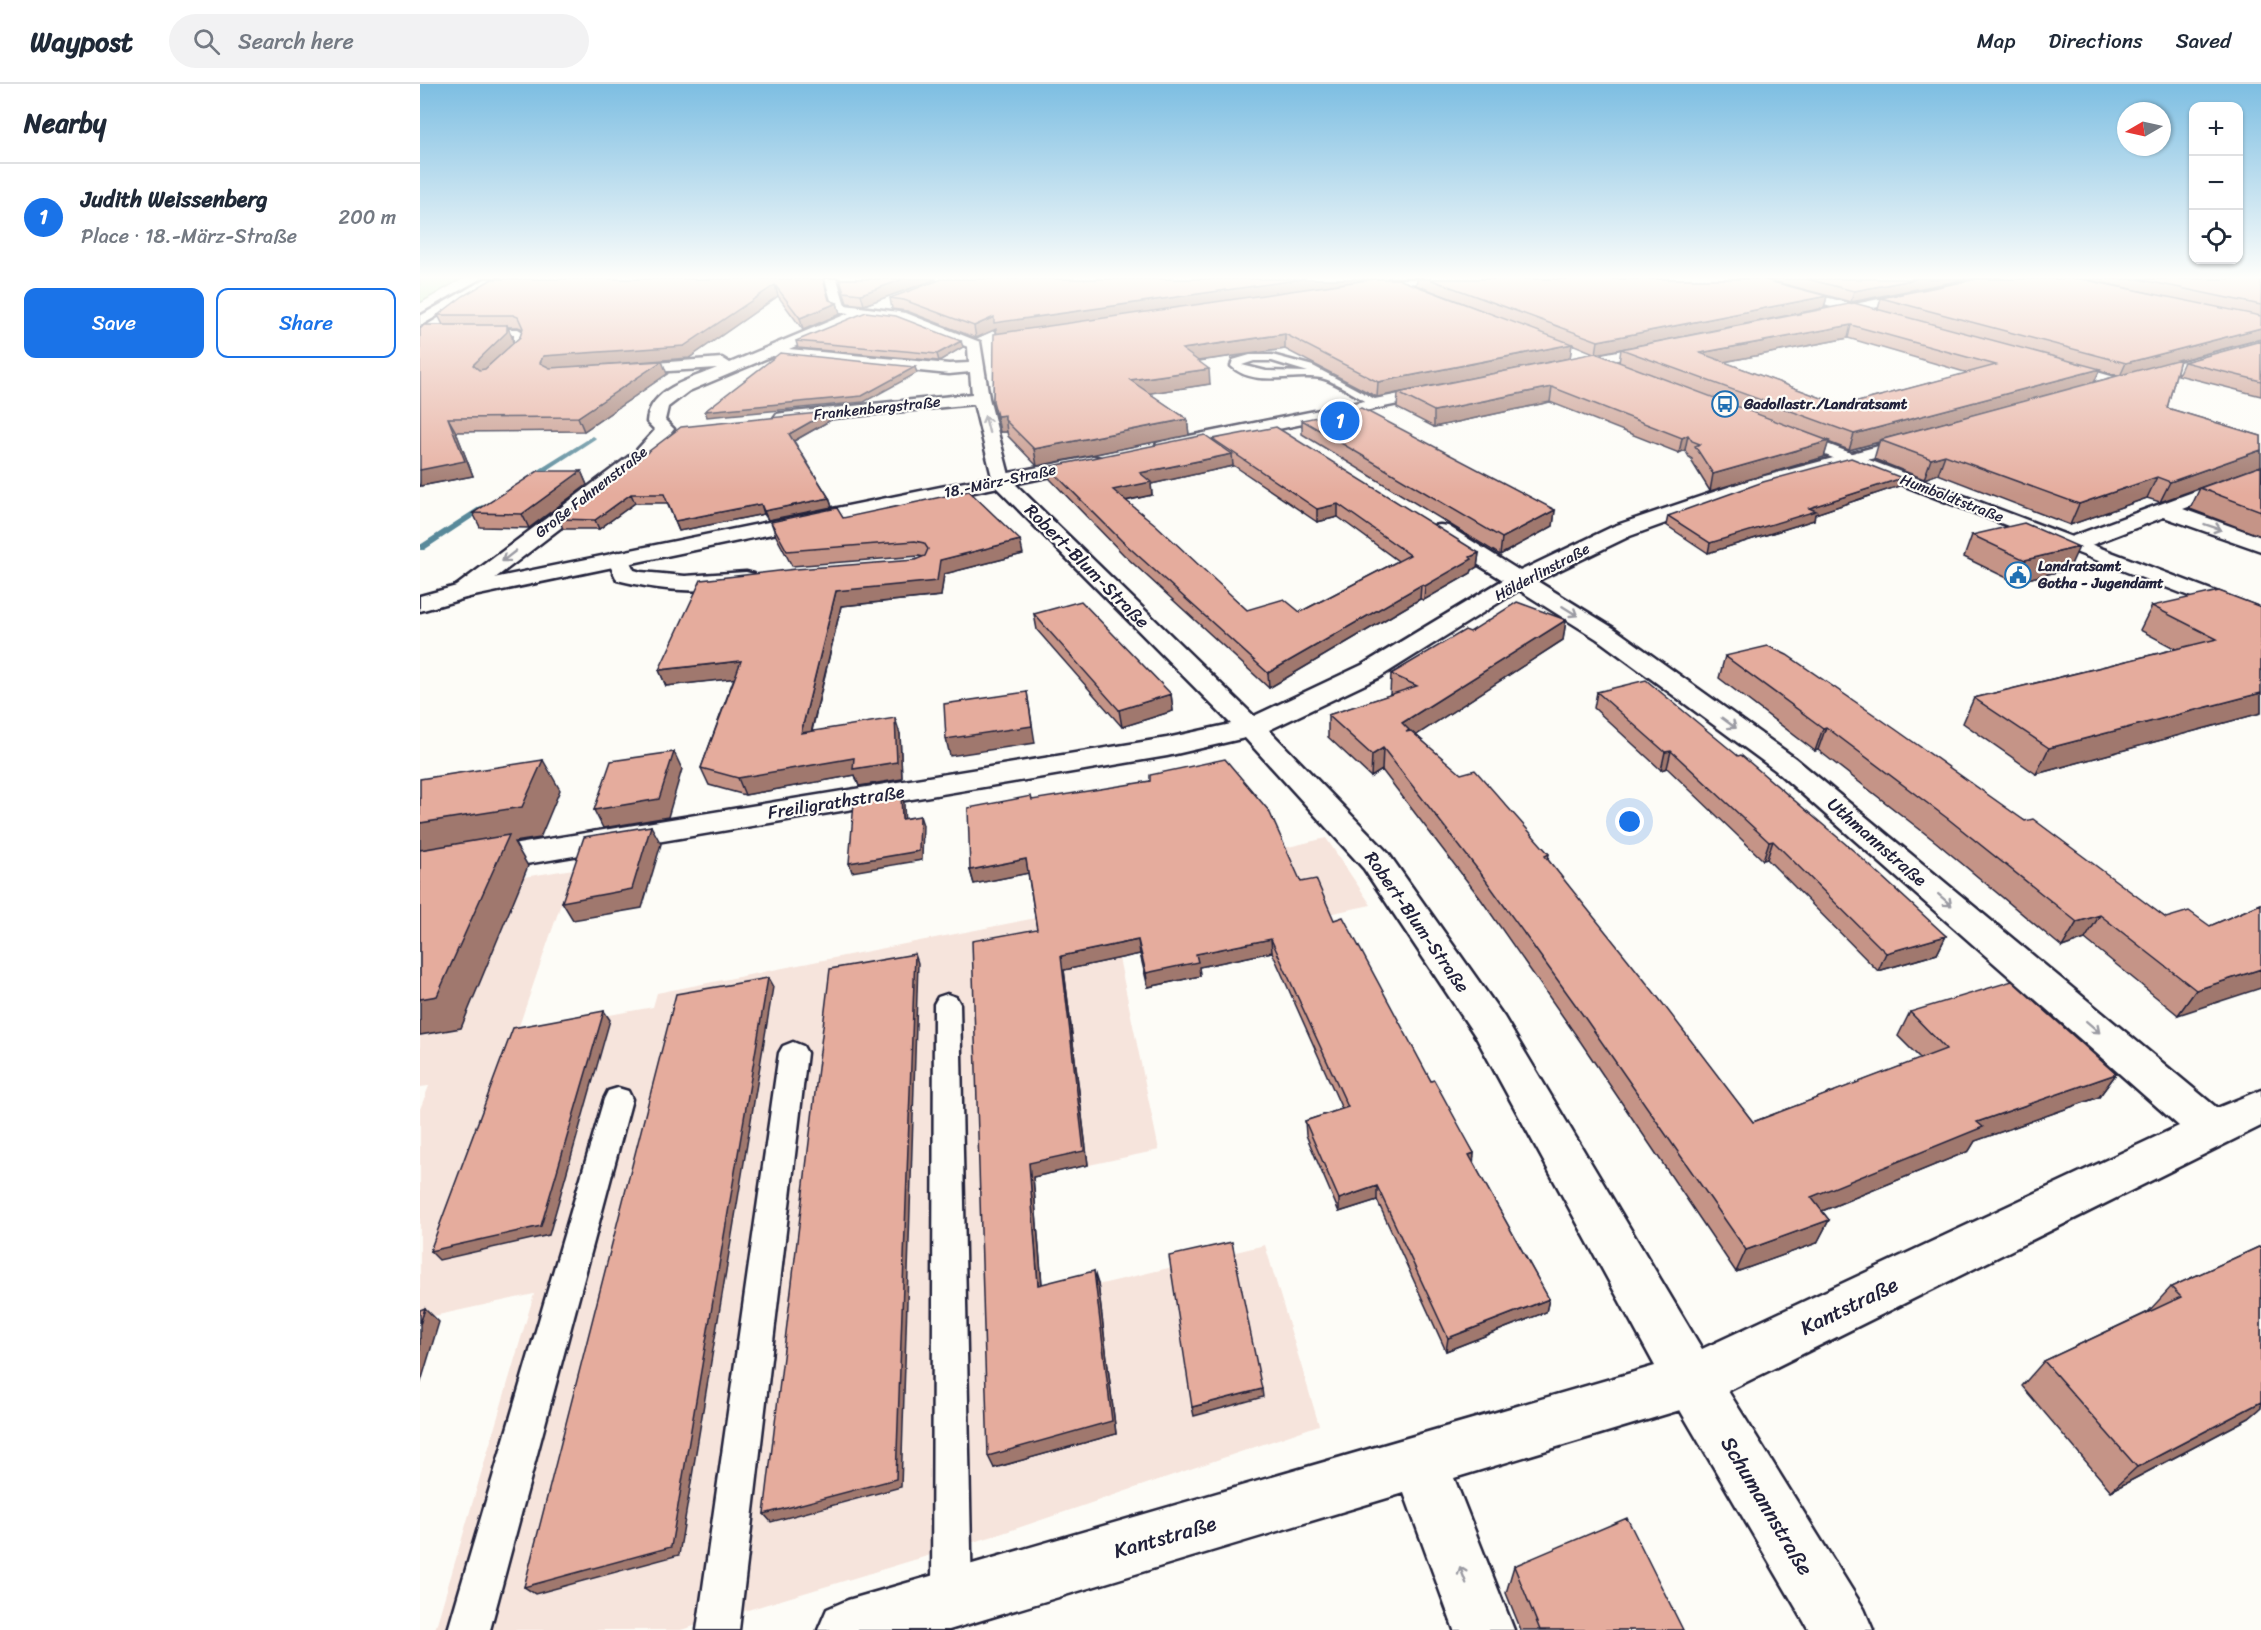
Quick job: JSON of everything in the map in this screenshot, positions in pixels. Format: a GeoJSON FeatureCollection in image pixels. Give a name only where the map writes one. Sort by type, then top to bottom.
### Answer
{"type":"FeatureCollection","features":[{"type":"Feature","properties":{"kind":"street"},"geometry":{"type":"LineString","coordinates":[[979,351],[977,367],[981,398],[1001,481]]}},
{"type":"Feature","properties":{"kind":"street"},"geometry":{"type":"LineString","coordinates":[[1571,351],[1625,372]]}},
{"type":"Feature","properties":{"kind":"street"},"geometry":{"type":"LineString","coordinates":[[1541,371],[1638,351]]}},
{"type":"Feature","properties":{"kind":"street"},"geometry":{"type":"LineString","coordinates":[[2086,392],[2235,351]]}},
{"type":"Feature","properties":{"kind":"street"},"geometry":{"type":"LineString","coordinates":[[767,352],[949,369],[977,367]]}},
{"type":"Feature","properties":{"kind":"street","name":"Große Fahnenstraße"},"geometry":{"type":"LineString","coordinates":[[464,591],[643,455],[671,429],[656,422],[656,411],[664,400],[683,388],[767,352]]}},
{"type":"Feature","properties":{"kind":"street"},"geometry":{"type":"LineString","coordinates":[[2041,361],[2119,383]]}},
{"type":"Feature","properties":{"kind":"street"},"geometry":{"type":"LineString","coordinates":[[602,370],[745,362]]}},
{"type":"Feature","properties":{"kind":"street"},"geometry":{"type":"LineString","coordinates":[[1142,452],[1452,389]]}},
{"type":"Feature","properties":{"kind":"street","name":"Frankenbergstraße"},"geometry":{"type":"LineString","coordinates":[[770,419],[981,398]]}},
{"type":"Feature","properties":{"kind":"street"},"geometry":{"type":"LineString","coordinates":[[1270,425],[1293,439]]}},
{"type":"Feature","properties":{"kind":"street","name":"Humboldtstraße"},"geometry":{"type":"LineString","coordinates":[[1767,427],[2261,617]]}},
{"type":"Feature","properties":{"kind":"street","name":"Hölderlinstraße"},"geometry":{"type":"LineString","coordinates":[[1251,728],[1371,671],[1520,580],[1622,531],[1753,485],[1941,434]]}},
{"type":"Feature","properties":{"kind":"street","name":"18.-März-Straße"},"geometry":{"type":"LineString","coordinates":[[422,601],[1106,459]]}},
{"type":"Feature","properties":{"kind":"street"},"geometry":{"type":"LineString","coordinates":[[2073,544],[2259,475]]}},
{"type":"Feature","properties":{"kind":"street","name":"Robert-Blum-Straße"},"geometry":{"type":"LineString","coordinates":[[1001,481],[1251,728],[1376,861],[1490,1027],[1692,1381]]}},
{"type":"Feature","properties":{"kind":"street"},"geometry":{"type":"LineString","coordinates":[[2165,510],[2261,543]]}},
{"type":"Feature","properties":{"kind":"street","name":"Uthmannstraße"},"geometry":{"type":"LineString","coordinates":[[1421,519],[1606,634],[1785,764],[2214,1131]]}},
{"type":"Feature","properties":{"kind":"street"},"geometry":{"type":"LineString","coordinates":[[618,559],[625,574],[656,582],[684,584],[766,578]]}},
{"type":"Feature","properties":{"kind":"street","name":"Freiligrathstraße"},"geometry":{"type":"LineString","coordinates":[[420,870],[1167,747],[1251,728]]}},
{"type":"Feature","properties":{"kind":"street","name":"Kantstraße"},"geometry":{"type":"LineString","coordinates":[[849,1630],[924,1614],[1692,1381],[2261,1107]]}},
{"type":"Feature","properties":{"kind":"street","name":"Schumannstraße"},"geometry":{"type":"LineString","coordinates":[[1692,1381],[1843,1630]]}},
{"type":"Feature","properties":{"kind":"street"},"geometry":{"type":"LineString","coordinates":[[1420,1462],[1484,1630]]}},
{"type":"Feature","properties":{"kind":"lane"},"geometry":{"type":"LineString","coordinates":[[495,370],[515,351]]}},
{"type":"Feature","properties":{"kind":"lane"},"geometry":{"type":"LineString","coordinates":[[1320,375],[1266,374],[1241,370],[1236,366],[1237,362],[1245,359],[1275,357],[1287,360],[1320,375],[1377,404]]}},
{"type":"Feature","properties":{"kind":"lane"},"geometry":{"type":"LineString","coordinates":[[924,1614],[947,1004]]}},
{"type":"Feature","properties":{"kind":"lane"},"geometry":{"type":"LineString","coordinates":[[718,1630],[793,1053]]}},
{"type":"Feature","properties":{"kind":"lane"},"geometry":{"type":"LineString","coordinates":[[470,1630],[618,1099]]}},
{"type":"Feature","properties":{"kind":"shaded area"},"geometry":{"type":"Polygon","coordinates":[[[1326,838],[1371,905],[1119,958],[1159,1150],[1033,1177],[1043,1298],[1265,1245],[1319,1425],[997,1535],[681,1630],[435,1630],[534,1294],[420,1319],[420,1109],[429,1086],[420,1087],[420,894],[573,869],[517,1032],[653,1007],[657,993],[1036,918],[1326,838]]]}},
{"type":"Feature","properties":{"kind":"building"},"geometry":{"type":"Polygon","coordinates":[[[420,351],[487,351],[473,365],[479,370],[485,369],[505,351],[611,351],[543,356],[540,363],[550,368],[662,361],[578,417],[448,418],[465,461],[420,470],[420,351]]]}},
{"type":"Feature","properties":{"kind":"building"},"geometry":{"type":"Polygon","coordinates":[[[906,351],[942,351],[937,354],[906,351]]]}},
{"type":"Feature","properties":{"kind":"building"},"geometry":{"type":"Polygon","coordinates":[[[994,351],[1185,351],[1209,369],[1130,380],[1187,419],[1034,449],[1005,420],[1005,415],[997,416],[993,401],[994,351]]]}},
{"type":"Feature","properties":{"kind":"building"},"geometry":{"type":"Polygon","coordinates":[[[1318,351],[1536,351],[1378,382],[1318,351]]]}},
{"type":"Feature","properties":{"kind":"building"},"geometry":{"type":"Polygon","coordinates":[[[1627,351],[1710,351],[1700,353],[1843,406],[1996,365],[1946,351],[2033,351],[2100,369],[1854,434],[1627,351]]]}},
{"type":"Feature","properties":{"kind":"building"},"geometry":{"type":"Polygon","coordinates":[[[2081,351],[2172,351],[2126,363],[2081,351]]]}},
{"type":"Feature","properties":{"kind":"building"},"geometry":{"type":"Polygon","coordinates":[[[2224,351],[2261,351],[2261,381],[2184,362],[2224,351]]]}},
{"type":"Feature","properties":{"kind":"building"},"geometry":{"type":"Polygon","coordinates":[[[780,353],[915,367],[862,396],[705,411],[780,353]]]}},
{"type":"Feature","properties":{"kind":"building"},"geometry":{"type":"Polygon","coordinates":[[[1595,353],[1829,441],[1713,474],[1695,446],[1700,444],[1692,441],[1688,435],[1682,438],[1552,387],[1434,411],[1398,393],[1595,353]]]}},
{"type":"Feature","properties":{"kind":"building"},"geometry":{"type":"Polygon","coordinates":[[[2180,359],[2167,408],[2261,436],[2261,450],[2170,482],[2157,477],[2079,504],[1945,455],[1931,459],[1880,440],[2180,359]]]}},
{"type":"Feature","properties":{"kind":"building"},"geometry":{"type":"Polygon","coordinates":[[[1361,408],[1555,510],[1502,538],[1302,420],[1361,408]]]}},
{"type":"Feature","properties":{"kind":"building"},"geometry":{"type":"Polygon","coordinates":[[[828,412],[789,434],[829,498],[764,511],[761,504],[675,521],[664,494],[631,494],[595,520],[559,519],[681,427],[828,412]]]}},
{"type":"Feature","properties":{"kind":"building"},"geometry":{"type":"Polygon","coordinates":[[[1276,427],[1479,553],[1425,586],[1421,585],[1268,673],[1122,541],[1048,467],[1205,435],[1232,454],[1140,473],[1151,482],[1113,490],[1156,525],[1247,610],[1284,599],[1300,612],[1410,555],[1338,504],[1317,509],[1213,439],[1276,427]]]}},
{"type":"Feature","properties":{"kind":"building"},"geometry":{"type":"Polygon","coordinates":[[[1851,458],[1902,478],[1809,508],[1816,511],[1710,543],[1668,516],[1763,482],[1851,458]]]}},
{"type":"Feature","properties":{"kind":"building"},"geometry":{"type":"Polygon","coordinates":[[[2261,466],[2261,511],[2200,488],[2261,466]]]}},
{"type":"Feature","properties":{"kind":"building"},"geometry":{"type":"Polygon","coordinates":[[[538,471],[581,471],[522,514],[473,513],[538,471]]]}},
{"type":"Feature","properties":{"kind":"building"},"geometry":{"type":"Polygon","coordinates":[[[969,491],[1020,540],[940,560],[937,581],[836,591],[801,733],[895,718],[897,762],[853,769],[854,758],[738,778],[701,768],[741,661],[659,670],[701,580],[796,569],[915,560],[925,556],[928,549],[924,543],[915,541],[787,551],[771,522],[837,508],[843,518],[969,491]]]}},
{"type":"Feature","properties":{"kind":"building"},"geometry":{"type":"Polygon","coordinates":[[[2024,523],[2079,547],[2025,560],[1972,535],[2024,523]]]}},
{"type":"Feature","properties":{"kind":"building"},"geometry":{"type":"Polygon","coordinates":[[[2219,591],[2261,607],[2261,693],[2049,748],[1974,698],[2217,639],[2152,606],[2219,591]]]}},
{"type":"Feature","properties":{"kind":"building"},"geometry":{"type":"Polygon","coordinates":[[[1081,601],[1171,694],[1119,710],[1034,614],[1081,601]]]}},
{"type":"Feature","properties":{"kind":"building"},"geometry":{"type":"Polygon","coordinates":[[[1517,602],[1566,620],[1402,723],[1409,730],[1406,732],[1411,731],[1461,774],[1475,770],[1549,854],[1545,856],[1657,996],[1753,1122],[1946,1049],[1910,1012],[2012,981],[2116,1074],[1977,1122],[1983,1127],[1811,1197],[1829,1220],[1746,1250],[1585,1018],[1482,875],[1383,748],[1372,755],[1328,715],[1417,686],[1391,674],[1465,630],[1470,632],[1517,602]]]}},
{"type":"Feature","properties":{"kind":"building"},"geometry":{"type":"Polygon","coordinates":[[[1768,646],[1787,655],[2025,821],[2033,819],[2166,918],[2189,911],[2210,926],[2261,904],[2261,969],[2196,990],[2100,915],[2077,922],[1947,818],[1826,727],[1823,728],[1725,656],[1768,646]]]}},
{"type":"Feature","properties":{"kind":"building"},"geometry":{"type":"Polygon","coordinates":[[[1646,680],[1738,756],[1741,755],[1855,852],[1946,936],[1886,953],[1773,841],[1769,842],[1671,751],[1665,752],[1597,692],[1646,680]]]}},
{"type":"Feature","properties":{"kind":"building"},"geometry":{"type":"Polygon","coordinates":[[[1027,692],[1032,726],[946,739],[944,704],[1027,692]]]}},
{"type":"Feature","properties":{"kind":"building"},"geometry":{"type":"Polygon","coordinates":[[[674,752],[659,799],[594,810],[611,761],[674,752]]]}},
{"type":"Feature","properties":{"kind":"building"},"geometry":{"type":"Polygon","coordinates":[[[1225,759],[1269,811],[1301,882],[1316,879],[1334,920],[1343,917],[1431,1081],[1434,1080],[1474,1153],[1469,1155],[1549,1299],[1448,1338],[1377,1186],[1339,1199],[1305,1121],[1348,1107],[1271,939],[1196,954],[1198,962],[1146,973],[1138,940],[1061,956],[1084,1151],[1029,1163],[1038,1285],[1094,1271],[1112,1421],[988,1456],[972,941],[1037,929],[1026,859],[970,870],[968,808],[1031,796],[1032,800],[1150,781],[1150,775],[1225,759]]]}},
{"type":"Feature","properties":{"kind":"building"},"geometry":{"type":"Polygon","coordinates":[[[543,760],[522,807],[420,823],[420,779],[543,760]]]}},
{"type":"Feature","properties":{"kind":"building"},"geometry":{"type":"Polygon","coordinates":[[[901,794],[902,819],[920,816],[919,851],[849,863],[854,802],[901,794]]]}},
{"type":"Feature","properties":{"kind":"building"},"geometry":{"type":"Polygon","coordinates":[[[651,826],[632,889],[562,902],[584,837],[651,826]]]}},
{"type":"Feature","properties":{"kind":"building"},"geometry":{"type":"Polygon","coordinates":[[[509,835],[437,996],[420,999],[420,850],[509,835]]]}},
{"type":"Feature","properties":{"kind":"building"},"geometry":{"type":"Polygon","coordinates":[[[915,954],[896,1479],[764,1514],[830,969],[915,954]]]}},
{"type":"Feature","properties":{"kind":"building"},"geometry":{"type":"Polygon","coordinates":[[[768,978],[671,1547],[524,1587],[676,994],[768,978]]]}},
{"type":"Feature","properties":{"kind":"building"},"geometry":{"type":"Polygon","coordinates":[[[604,1011],[541,1226],[430,1251],[513,1028],[604,1011]]]}},
{"type":"Feature","properties":{"kind":"building"},"geometry":{"type":"Polygon","coordinates":[[[1232,1242],[1262,1389],[1192,1407],[1169,1256],[1232,1242]]]}},
{"type":"Feature","properties":{"kind":"building"},"geometry":{"type":"Polygon","coordinates":[[[2261,1246],[2261,1402],[2137,1467],[2044,1361],[2181,1297],[2171,1287],[2261,1246]]]}},
{"type":"Feature","properties":{"kind":"building"},"geometry":{"type":"Polygon","coordinates":[[[425,1308],[420,1324],[420,1310],[425,1308]]]}},
{"type":"Feature","properties":{"kind":"building"},"geometry":{"type":"Polygon","coordinates":[[[1627,1518],[1683,1630],[1540,1630],[1514,1566],[1627,1518]]]}},
{"type":"Feature","properties":{"kind":"waterway"},"geometry":{"type":"LineString","coordinates":[[528,479],[593,438]]}},
{"type":"Feature","properties":{"kind":"waterway"},"geometry":{"type":"LineString","coordinates":[[421,548],[485,507]]}},
{"type":"Feature","properties":{"kind":"place","name":"Gadollastr./Landratsamt"},"geometry":{"type":"Point","coordinates":[1725,404]}},
{"type":"Feature","properties":{"kind":"place","name":"Judith Weissenberg"},"geometry":{"type":"Point","coordinates":[1340,421]}},
{"type":"Feature","properties":{"kind":"place","name":"Landratsamt Gotha - Jugendamt"},"geometry":{"type":"Point","coordinates":[2018,575]}}]}
